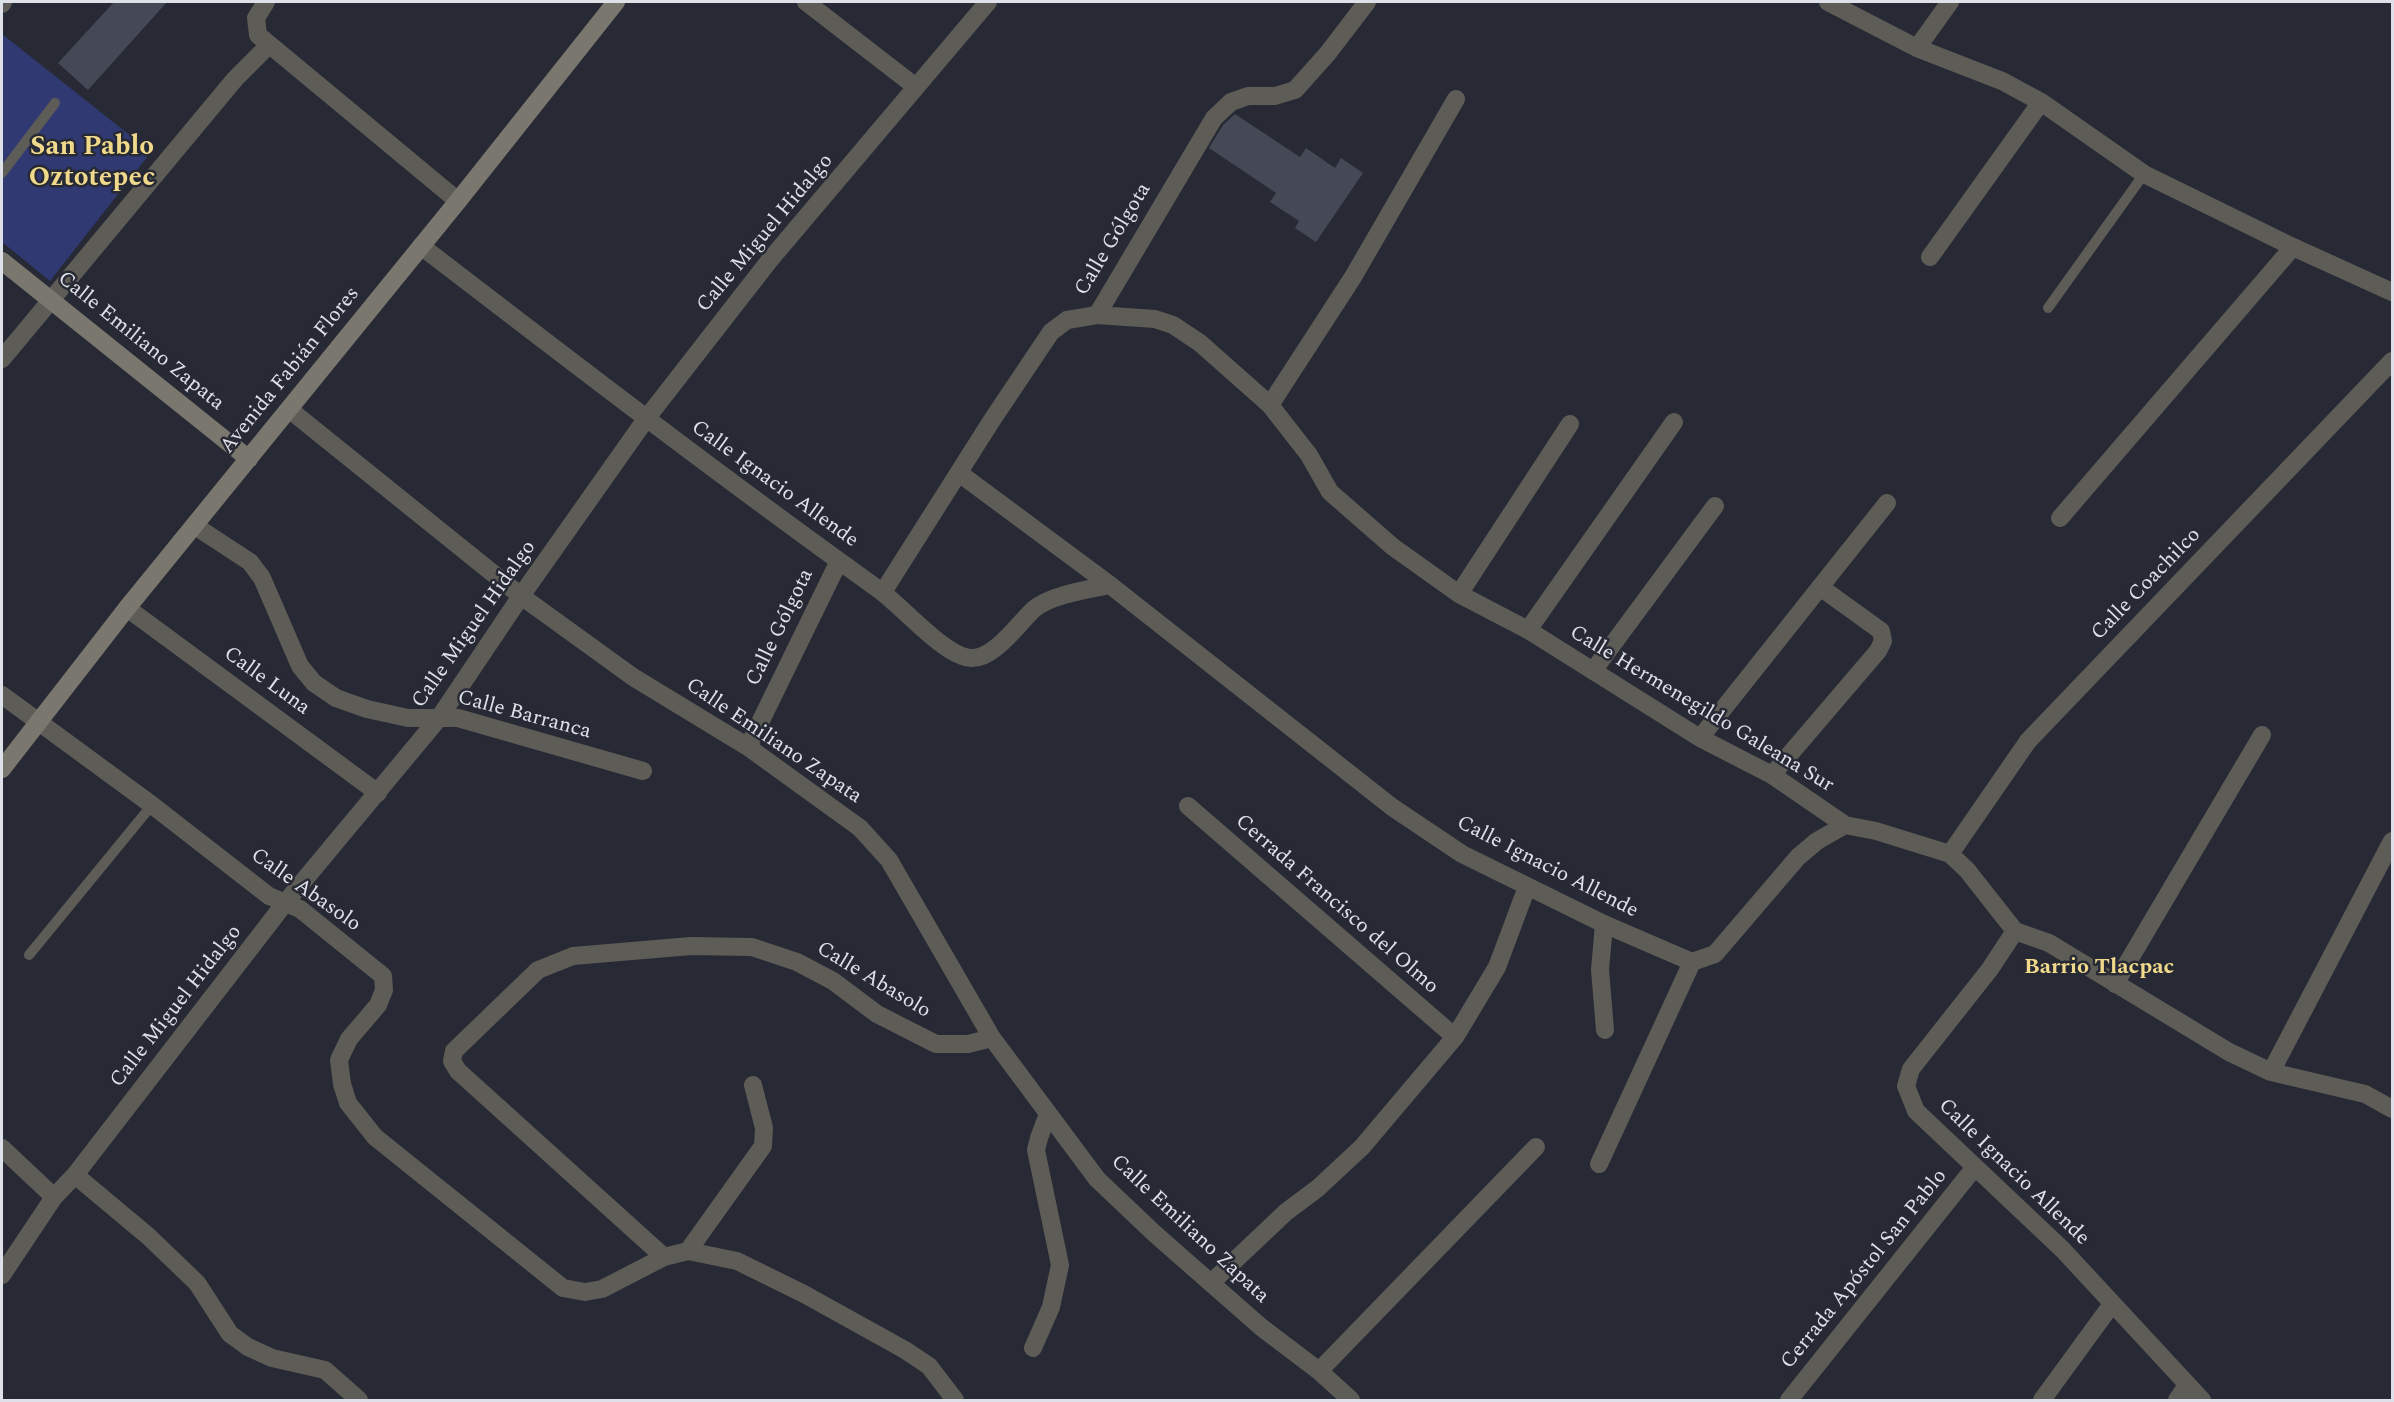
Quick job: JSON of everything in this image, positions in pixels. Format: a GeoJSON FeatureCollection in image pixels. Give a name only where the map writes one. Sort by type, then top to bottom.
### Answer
{"type":"FeatureCollection","features":[{"type":"Feature","properties":{"kind":"main road","name":"Avenida Fabián Flores"},"geometry":{"type":"LineString","coordinates":[[2,769],[127,608],[290,410],[616,2]]}},
{"type":"Feature","properties":{"kind":"main road","name":"Calle Emiliano Zapata"},"geometry":{"type":"LineString","coordinates":[[2,261],[249,459]]}},
{"type":"Feature","properties":{"kind":"street"},"geometry":{"type":"LineString","coordinates":[[266,2],[256,18],[258,35],[458,201]]}},
{"type":"Feature","properties":{"kind":"street"},"geometry":{"type":"LineString","coordinates":[[806,2],[916,87]]}},
{"type":"Feature","properties":{"kind":"street","name":"Calle Miguel Hidalgo"},"geometry":{"type":"LineString","coordinates":[[2,1275],[54,1197],[75,1175],[285,903],[439,718],[521,596],[646,419],[769,261],[850,168],[988,2]]}},
{"type":"Feature","properties":{"kind":"street","name":"Calle Gólgota"},"geometry":{"type":"LineString","coordinates":[[883,592],[1051,332],[1067,320],[1096,315],[1214,118],[1231,102],[1248,96],[1275,96],[1295,90],[1328,53],[1367,2]]}},
{"type":"Feature","properties":{"kind":"street"},"geometry":{"type":"LineString","coordinates":[[1828,2],[1917,48],[2002,81],[2041,102],[2144,174],[2293,247],[2392,292]]}},
{"type":"Feature","properties":{"kind":"street"},"geometry":{"type":"LineString","coordinates":[[1917,48],[1950,2]]}},
{"type":"Feature","properties":{"kind":"street"},"geometry":{"type":"LineString","coordinates":[[2,358],[235,79],[269,45]]}},
{"type":"Feature","properties":{"kind":"street"},"geometry":{"type":"LineString","coordinates":[[1270,405],[1353,277],[1456,99]]}},
{"type":"Feature","properties":{"kind":"street"},"geometry":{"type":"LineString","coordinates":[[1930,257],[2041,102]]}},
{"type":"Feature","properties":{"kind":"street","name":"Calle Ignacio Allende"},"geometry":{"type":"LineString","coordinates":[[421,246],[646,419],[883,592],[944,646],[961,657],[974,659],[984,656],[1001,643],[1036,607],[1070,593],[1110,585]]}},
{"type":"Feature","properties":{"kind":"street"},"geometry":{"type":"LineString","coordinates":[[2060,518],[2293,247]]}},
{"type":"Feature","properties":{"kind":"street","name":"Calle Hermenegildo Galeana Sur"},"geometry":{"type":"LineString","coordinates":[[1096,315],[1155,320],[1173,325],[1200,343],[1270,405],[1309,455],[1330,492],[1393,547],[1459,594],[1528,630],[1648,708],[1772,775],[1845,825],[1876,831],[1950,854],[1967,870],[2015,931]]}},
{"type":"Feature","properties":{"kind":"street","name":"Calle Coachilco"},"geometry":{"type":"LineString","coordinates":[[1950,854],[2028,741],[2392,361]]}},
{"type":"Feature","properties":{"kind":"street","name":"Calle Emiliano Zapata"},"geometry":{"type":"LineString","coordinates":[[290,410],[521,596],[633,677],[748,747],[860,828],[889,860],[992,1038],[1097,1179],[1155,1234],[1261,1327],[1319,1371],[1351,1401]]}},
{"type":"Feature","properties":{"kind":"street"},"geometry":{"type":"LineString","coordinates":[[1528,630],[1674,422]]}},
{"type":"Feature","properties":{"kind":"street"},"geometry":{"type":"LineString","coordinates":[[1459,594],[1570,424]]}},
{"type":"Feature","properties":{"kind":"street","name":"Calle Ignacio Allende"},"geometry":{"type":"LineString","coordinates":[[959,473],[1110,585],[1392,807],[1462,854],[1604,924],[1692,962]]}},
{"type":"Feature","properties":{"kind":"street"},"geometry":{"type":"LineString","coordinates":[[1700,738],[1887,503]]}},
{"type":"Feature","properties":{"kind":"street"},"geometry":{"type":"LineString","coordinates":[[1593,671],[1714,506]]}},
{"type":"Feature","properties":{"kind":"street","name":"Calle Barranca"},"geometry":{"type":"LineString","coordinates":[[195,526],[250,562],[262,578],[300,666],[314,683],[336,698],[367,709],[408,718],[458,718],[643,771]]}},
{"type":"Feature","properties":{"kind":"street","name":"Calle Gólgota"},"geometry":{"type":"LineString","coordinates":[[748,747],[838,561]]}},
{"type":"Feature","properties":{"kind":"street"},"geometry":{"type":"LineString","coordinates":[[1772,775],[1878,651],[1883,641],[1881,631],[1820,587]]}},
{"type":"Feature","properties":{"kind":"street","name":"Calle Luna"},"geometry":{"type":"LineString","coordinates":[[127,608],[378,793]]}},
{"type":"Feature","properties":{"kind":"street","name":"Calle Abasolo"},"geometry":{"type":"LineString","coordinates":[[2,695],[152,805],[269,896],[300,909],[383,976],[384,990],[378,1005],[349,1039],[339,1060],[342,1084],[348,1103],[375,1137],[563,1288],[585,1292],[602,1289],[664,1257],[687,1251],[737,1261],[804,1294],[905,1350],[929,1366],[955,1401]]}},
{"type":"Feature","properties":{"kind":"street"},"geometry":{"type":"LineString","coordinates":[[2115,984],[2262,735]]}},
{"type":"Feature","properties":{"kind":"street","name":"Cerrada Francisco del Olmo"},"geometry":{"type":"LineString","coordinates":[[1188,806],[1455,1037]]}},
{"type":"Feature","properties":{"kind":"street"},"geometry":{"type":"LineString","coordinates":[[1599,1164],[1692,962],[1715,954],[1798,857],[1817,841],[1845,825]]}},
{"type":"Feature","properties":{"kind":"street"},"geometry":{"type":"LineString","coordinates":[[2271,1072],[2392,841]]}},
{"type":"Feature","properties":{"kind":"street"},"geometry":{"type":"LineString","coordinates":[[1212,1282],[1286,1212],[1318,1188],[1362,1147],[1455,1037],[1497,967],[1527,887]]}},
{"type":"Feature","properties":{"kind":"street"},"geometry":{"type":"LineString","coordinates":[[1604,924],[1600,970],[1605,1030]]}},
{"type":"Feature","properties":{"kind":"street"},"geometry":{"type":"LineString","coordinates":[[2015,931],[2049,944],[2229,1052],[2271,1072],[2365,1094],[2392,1109]]}},
{"type":"Feature","properties":{"kind":"street","name":"Calle Ignacio Allende"},"geometry":{"type":"LineString","coordinates":[[2015,931],[1990,969],[1911,1069],[1906,1086],[1916,1111],[2063,1251],[2112,1304],[2182,1393],[2202,1401]]}},
{"type":"Feature","properties":{"kind":"street","name":"Calle Abasolo"},"geometry":{"type":"LineString","coordinates":[[664,1257],[458,1071],[452,1061],[454,1051],[538,970],[573,956],[692,946],[752,947],[797,962],[824,976],[877,1014],[936,1044],[968,1044],[992,1038]]}},
{"type":"Feature","properties":{"kind":"street"},"geometry":{"type":"LineString","coordinates":[[687,1251],[764,1146],[764,1128],[753,1085]]}},
{"type":"Feature","properties":{"kind":"street"},"geometry":{"type":"LineString","coordinates":[[1033,1348],[1051,1307],[1060,1265],[1036,1150],[1048,1114]]}},
{"type":"Feature","properties":{"kind":"street"},"geometry":{"type":"LineString","coordinates":[[1319,1371],[1536,1147]]}},
{"type":"Feature","properties":{"kind":"street"},"geometry":{"type":"LineString","coordinates":[[2,1148],[54,1197]]}},
{"type":"Feature","properties":{"kind":"street","name":"Cerrada Apóstol San Pablo"},"geometry":{"type":"LineString","coordinates":[[1789,1401],[1975,1167]]}},
{"type":"Feature","properties":{"kind":"street"},"geometry":{"type":"LineString","coordinates":[[75,1175],[148,1236],[197,1283],[230,1334],[248,1347],[272,1358],[325,1370],[359,1401]]}},
{"type":"Feature","properties":{"kind":"street"},"geometry":{"type":"LineString","coordinates":[[2042,1401],[2112,1304]]}},
{"type":"Feature","properties":{"kind":"lane"},"geometry":{"type":"LineString","coordinates":[[2,173],[55,103]]}},
{"type":"Feature","properties":{"kind":"lane"},"geometry":{"type":"LineString","coordinates":[[2048,308],[2144,174]]}},
{"type":"Feature","properties":{"kind":"lane"},"geometry":{"type":"LineString","coordinates":[[29,955],[152,805]]}},
{"type":"Feature","properties":{"kind":"shaded area"},"geometry":{"type":"Polygon","coordinates":[[[2,34],[151,152],[50,281],[2,242],[2,34]]]}},
{"type":"Feature","properties":{"kind":"building"},"geometry":{"type":"Polygon","coordinates":[[[114,2],[167,2],[88,90],[58,63],[114,2]]]}},
{"type":"Feature","properties":{"kind":"building"},"geometry":{"type":"Polygon","coordinates":[[[1235,114],[1300,157],[1306,148],[1335,168],[1341,158],[1363,173],[1316,242],[1295,228],[1299,221],[1270,202],[1276,193],[1209,148],[1223,125],[1235,114]]]}},
{"type":"Feature","properties":{"kind":"district","name":"San Pablo Oztotepec"},"geometry":{"type":"Point","coordinates":[92,164]}},
{"type":"Feature","properties":{"kind":"district","name":"Barrio Tlacpac"},"geometry":{"type":"Point","coordinates":[2099,969]}}]}
